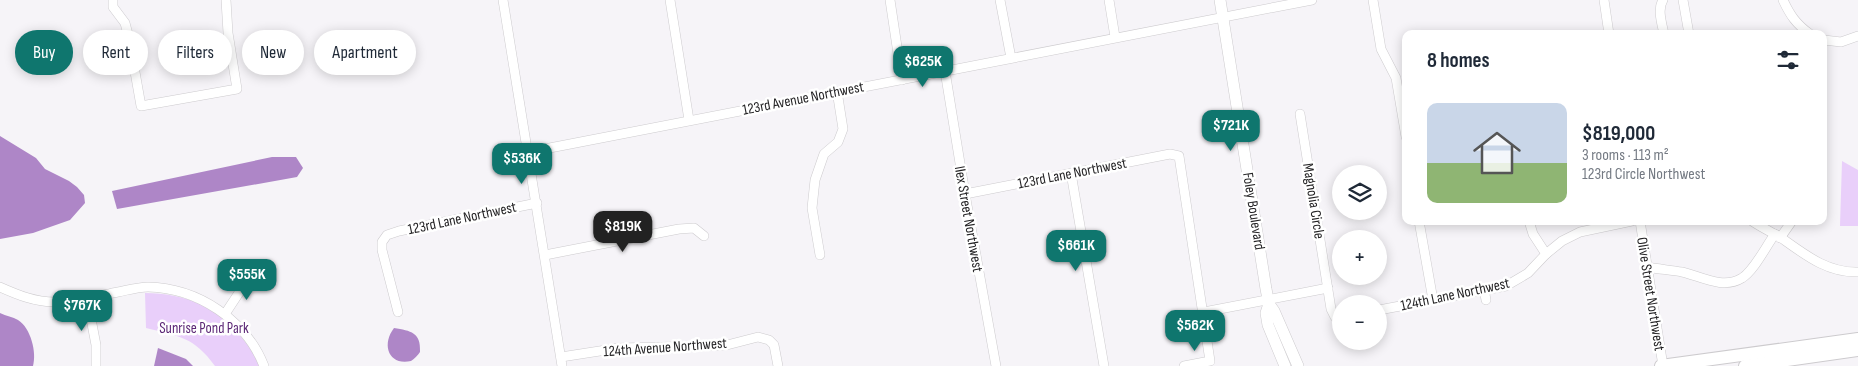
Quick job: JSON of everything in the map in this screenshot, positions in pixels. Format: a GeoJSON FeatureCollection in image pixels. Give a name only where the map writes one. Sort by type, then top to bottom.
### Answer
{"type":"FeatureCollection","features":[{"type":"Feature","properties":{"kind":"main road"},"geometry":{"type":"LineString","coordinates":[[1662,366],[1858,339]]}},
{"type":"Feature","properties":{"kind":"main road"},"geometry":{"type":"LineString","coordinates":[[1746,366],[1858,350]]}},
{"type":"Feature","properties":{"kind":"street"},"geometry":{"type":"LineString","coordinates":[[113,0],[113,7],[125,23],[129,38],[141,106],[237,89],[228,33],[226,0]]}},
{"type":"Feature","properties":{"kind":"street"},"geometry":{"type":"LineString","coordinates":[[503,0],[562,361]]}},
{"type":"Feature","properties":{"kind":"street"},"geometry":{"type":"LineString","coordinates":[[670,0],[689,120]]}},
{"type":"Feature","properties":{"kind":"street"},"geometry":{"type":"LineString","coordinates":[[890,0],[902,80]]}},
{"type":"Feature","properties":{"kind":"street"},"geometry":{"type":"LineString","coordinates":[[1000,0],[1011,58]]}},
{"type":"Feature","properties":{"kind":"street"},"geometry":{"type":"LineString","coordinates":[[1109,0],[1115,38]]}},
{"type":"Feature","properties":{"kind":"street","name":"Foley Boulevard"},"geometry":{"type":"LineString","coordinates":[[1220,0],[1269,302],[1298,366]]}},
{"type":"Feature","properties":{"kind":"street","name":"123rd Avenue Northwest"},"geometry":{"type":"LineString","coordinates":[[528,152],[1312,0]]}},
{"type":"Feature","properties":{"kind":"street"},"geometry":{"type":"LineString","coordinates":[[1373,0],[1381,49],[1396,78],[1402,113]]}},
{"type":"Feature","properties":{"kind":"street"},"geometry":{"type":"LineString","coordinates":[[1604,0],[1608,30]]}},
{"type":"Feature","properties":{"kind":"street"},"geometry":{"type":"LineString","coordinates":[[1663,0],[1660,4],[1660,9],[1663,30]]}},
{"type":"Feature","properties":{"kind":"street"},"geometry":{"type":"LineString","coordinates":[[1683,0],[1688,30]]}},
{"type":"Feature","properties":{"kind":"street"},"geometry":{"type":"LineString","coordinates":[[1783,0],[1790,16],[1804,30]]}},
{"type":"Feature","properties":{"kind":"street"},"geometry":{"type":"LineString","coordinates":[[1827,40],[1841,42],[1858,36]]}},
{"type":"Feature","properties":{"kind":"street","name":"Ilex Street Northwest"},"geometry":{"type":"LineString","coordinates":[[945,71],[964,194],[996,366]]}},
{"type":"Feature","properties":{"kind":"street"},"geometry":{"type":"LineString","coordinates":[[820,255],[812,208],[815,180],[824,154],[838,142],[843,129],[837,91]]}},
{"type":"Feature","properties":{"kind":"street","name":"Magnolia Circle"},"geometry":{"type":"LineString","coordinates":[[1300,114],[1332,309]]}},
{"type":"Feature","properties":{"kind":"street","name":"123rd Lane Northwest"},"geometry":{"type":"LineString","coordinates":[[964,194],[1170,154],[1179,156],[1204,312]]}},
{"type":"Feature","properties":{"kind":"street"},"geometry":{"type":"LineString","coordinates":[[1071,173],[1104,366]]}},
{"type":"Feature","properties":{"kind":"street","name":"123rd Lane Northwest"},"geometry":{"type":"LineString","coordinates":[[398,312],[382,250],[382,242],[388,236],[400,231],[537,203]]}},
{"type":"Feature","properties":{"kind":"street"},"geometry":{"type":"LineString","coordinates":[[1420,225],[1433,300]]}},
{"type":"Feature","properties":{"kind":"street"},"geometry":{"type":"LineString","coordinates":[[1530,225],[1533,234],[1546,254]]}},
{"type":"Feature","properties":{"kind":"street","name":"124th Lane Northwest"},"geometry":{"type":"LineString","coordinates":[[1387,309],[1506,286],[1528,273],[1562,241],[1580,232],[1613,225]]}},
{"type":"Feature","properties":{"kind":"street","name":"Olive Street Northwest"},"geometry":{"type":"LineString","coordinates":[[1641,225],[1662,366]]}},
{"type":"Feature","properties":{"kind":"street"},"geometry":{"type":"LineString","coordinates":[[1759,225],[1806,256],[1824,265],[1845,272],[1858,272]]}},
{"type":"Feature","properties":{"kind":"street"},"geometry":{"type":"LineString","coordinates":[[1647,267],[1682,272],[1705,280],[1723,283],[1734,281],[1742,278],[1752,268],[1788,225]]}},
{"type":"Feature","properties":{"kind":"street"},"geometry":{"type":"LineString","coordinates":[[545,255],[679,229],[694,228],[704,236]]}},
{"type":"Feature","properties":{"kind":"street"},"geometry":{"type":"LineString","coordinates":[[225,314],[250,276]]}},
{"type":"Feature","properties":{"kind":"street"},"geometry":{"type":"LineString","coordinates":[[0,287],[16,295],[55,302],[148,287],[192,295],[225,314],[244,331],[255,346],[264,366]]}},
{"type":"Feature","properties":{"kind":"street"},"geometry":{"type":"LineString","coordinates":[[1184,366],[1210,361],[1204,312],[1269,302],[1328,288]]}},
{"type":"Feature","properties":{"kind":"street"},"geometry":{"type":"LineString","coordinates":[[1484,290],[1486,300]]}},
{"type":"Feature","properties":{"kind":"street"},"geometry":{"type":"LineString","coordinates":[[87,298],[96,345],[96,366]]}},
{"type":"Feature","properties":{"kind":"street","name":"Foley Boulevard"},"geometry":{"type":"LineString","coordinates":[[1269,302],[1266,313],[1285,366]]}},
{"type":"Feature","properties":{"kind":"street","name":"124th Avenue Northwest"},"geometry":{"type":"LineString","coordinates":[[562,361],[619,348],[706,346],[728,344],[758,337],[769,340],[774,345],[778,366]]}},
{"type":"Feature","properties":{"kind":"green space"},"geometry":{"type":"Polygon","coordinates":[[[1842,161],[1858,170],[1858,226],[1840,226],[1842,161]]]}},
{"type":"Feature","properties":{"kind":"green space","name":"Sunrise Pond Park"},"geometry":{"type":"Polygon","coordinates":[[[145,293],[187,299],[212,310],[223,318],[243,339],[259,366],[215,366],[193,343],[168,333],[146,328],[145,293]]]}},
{"type":"Feature","properties":{"kind":"shaded area"},"geometry":{"type":"Polygon","coordinates":[[[0,136],[36,158],[45,169],[69,181],[84,195],[85,203],[70,220],[33,233],[0,239],[0,136]]]}},
{"type":"Feature","properties":{"kind":"shaded area"},"geometry":{"type":"Polygon","coordinates":[[[272,157],[296,157],[303,168],[297,177],[117,209],[112,191],[272,157]]]}},
{"type":"Feature","properties":{"kind":"shaded area"},"geometry":{"type":"Polygon","coordinates":[[[0,313],[18,320],[30,335],[34,354],[33,366],[0,366],[0,313]]]}},
{"type":"Feature","properties":{"kind":"shaded area"},"geometry":{"type":"Polygon","coordinates":[[[394,328],[405,330],[417,336],[420,352],[411,361],[403,362],[397,360],[389,353],[388,341],[394,328]]]}},
{"type":"Feature","properties":{"kind":"shaded area"},"geometry":{"type":"Polygon","coordinates":[[[158,348],[186,359],[193,366],[154,366],[158,348]]]}}]}
